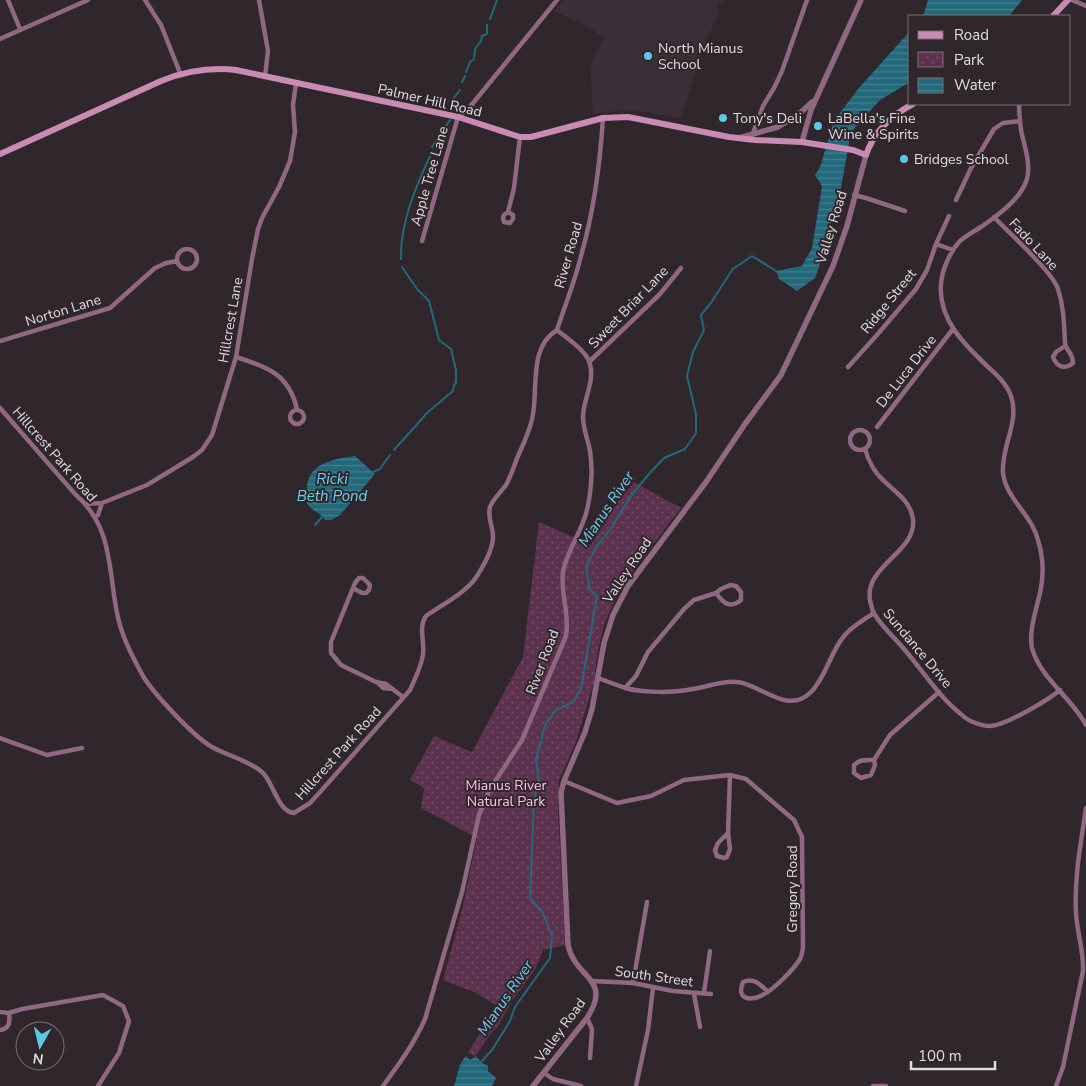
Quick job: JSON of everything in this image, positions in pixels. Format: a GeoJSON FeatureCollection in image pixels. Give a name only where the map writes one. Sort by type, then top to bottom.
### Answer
{"type":"FeatureCollection","features":[{"type":"Feature","properties":{"kind":"main road"},"geometry":{"type":"LineString","coordinates":[[1054,15],[1070,0]]}},
{"type":"Feature","properties":{"kind":"main road","name":"Palmer Hill Road"},"geometry":{"type":"LineString","coordinates":[[0,154],[180,73],[207,69],[226,69],[458,117],[520,137],[531,137],[603,118],[628,117],[739,138],[821,144],[853,150],[866,155]]}},
{"type":"Feature","properties":{"kind":"main road","name":"Valley Road"},"geometry":{"type":"LineString","coordinates":[[866,155],[870,142],[883,125],[911,105]]}},
{"type":"Feature","properties":{"kind":"street"},"geometry":{"type":"LineString","coordinates":[[8,0],[20,29]]}},
{"type":"Feature","properties":{"kind":"street"},"geometry":{"type":"LineString","coordinates":[[0,39],[88,0]]}},
{"type":"Feature","properties":{"kind":"street"},"geometry":{"type":"LineString","coordinates":[[145,0],[161,25],[180,73]]}},
{"type":"Feature","properties":{"kind":"street"},"geometry":{"type":"LineString","coordinates":[[259,0],[268,51],[266,76]]}},
{"type":"Feature","properties":{"kind":"street"},"geometry":{"type":"LineString","coordinates":[[458,117],[469,108],[557,0]]}},
{"type":"Feature","properties":{"kind":"street"},"geometry":{"type":"LineString","coordinates":[[754,133],[763,106],[782,71],[807,0]]}},
{"type":"Feature","properties":{"kind":"street"},"geometry":{"type":"LineString","coordinates":[[802,142],[810,110],[861,0]]}},
{"type":"Feature","properties":{"kind":"street"},"geometry":{"type":"LineString","coordinates":[[1070,0],[1086,6]]}},
{"type":"Feature","properties":{"kind":"street","name":"Hillcrest Lane"},"geometry":{"type":"LineString","coordinates":[[86,504],[102,503],[147,485],[193,457],[202,450],[212,435],[236,357],[258,229],[286,173],[294,146],[293,106],[296,83]]}},
{"type":"Feature","properties":{"kind":"street"},"geometry":{"type":"LineString","coordinates":[[739,138],[778,127],[799,114],[816,99]]}},
{"type":"Feature","properties":{"kind":"street"},"geometry":{"type":"LineString","coordinates":[[1018,105],[1027,160],[1028,174],[1026,180],[1013,200],[994,217],[964,237],[953,250],[943,273],[941,293],[945,312],[953,329],[971,351],[997,376],[1010,393],[1014,411],[1005,452],[1003,474],[1005,485],[1038,536],[1043,560],[1043,572],[1032,633],[1032,648],[1040,666],[1076,709],[1086,725]]}},
{"type":"Feature","properties":{"kind":"street","name":"Apple Tree Lane"},"geometry":{"type":"LineString","coordinates":[[422,241],[458,117]]}},
{"type":"Feature","properties":{"kind":"street","name":"River Road"},"geometry":{"type":"LineString","coordinates":[[558,330],[581,256],[590,218],[603,118]]}},
{"type":"Feature","properties":{"kind":"street"},"geometry":{"type":"LineString","coordinates":[[956,200],[971,168],[994,129],[1003,123],[1020,121]]}},
{"type":"Feature","properties":{"kind":"street"},"geometry":{"type":"LineString","coordinates":[[508,212],[514,188],[520,137]]}},
{"type":"Feature","properties":{"kind":"street","name":"Valley Road"},"geometry":{"type":"LineString","coordinates":[[533,1086],[587,1018],[598,998],[597,990],[592,981],[574,961],[568,945],[561,793],[592,709],[607,630],[628,586],[706,482],[781,375],[833,266],[847,226],[866,155]]}},
{"type":"Feature","properties":{"kind":"street"},"geometry":{"type":"LineString","coordinates":[[854,196],[905,211]]}},
{"type":"Feature","properties":{"kind":"street","name":"Ridge Street"},"geometry":{"type":"LineString","coordinates":[[848,366],[916,288],[927,270],[936,244],[950,216]]}},
{"type":"Feature","properties":{"kind":"street","name":"Fado Lane"},"geometry":{"type":"LineString","coordinates":[[994,217],[1047,273],[1058,288],[1065,325],[1065,346],[1073,356],[1073,363],[1062,367],[1056,364],[1053,358],[1056,352],[1065,346]]}},
{"type":"Feature","properties":{"kind":"street"},"geometry":{"type":"LineString","coordinates":[[936,244],[953,250]]}},
{"type":"Feature","properties":{"kind":"street","name":"Norton Lane"},"geometry":{"type":"LineString","coordinates":[[186,249],[192,251],[196,257],[195,264],[188,269],[180,266],[177,261],[179,252],[186,249]]}},
{"type":"Feature","properties":{"kind":"street","name":"Norton Lane"},"geometry":{"type":"LineString","coordinates":[[0,341],[110,308],[155,268],[177,261]]}},
{"type":"Feature","properties":{"kind":"street","name":"Sweet Briar Lane"},"geometry":{"type":"LineString","coordinates":[[590,361],[660,294],[681,268]]}},
{"type":"Feature","properties":{"kind":"street","name":"De Luca Drive"},"geometry":{"type":"LineString","coordinates":[[877,427],[953,329]]}},
{"type":"Feature","properties":{"kind":"street"},"geometry":{"type":"LineString","coordinates":[[558,330],[582,351],[590,361]]}},
{"type":"Feature","properties":{"kind":"street","name":"Hillcrest Park Road"},"geometry":{"type":"LineString","coordinates":[[0,408],[75,494],[86,504],[95,518],[107,546],[117,614],[129,649],[145,678],[178,717],[210,746],[264,773],[276,795],[288,811],[297,812],[310,803],[348,762],[403,697],[415,680],[423,654],[422,622],[426,616],[471,583],[491,548],[493,536],[489,514],[490,505],[506,484],[530,427],[533,416],[538,357],[550,334],[558,330]]}},
{"type":"Feature","properties":{"kind":"street"},"geometry":{"type":"LineString","coordinates":[[236,357],[253,362],[274,372],[289,386],[295,399],[297,410]]}},
{"type":"Feature","properties":{"kind":"street","name":"River Road"},"geometry":{"type":"LineString","coordinates":[[383,1086],[405,1058],[425,1019],[462,892],[479,815],[490,788],[522,740],[566,636],[568,622],[563,588],[565,561],[583,522],[590,492],[591,461],[583,419],[592,379],[590,361]]}},
{"type":"Feature","properties":{"kind":"street","name":"Sundance Drive"},"geometry":{"type":"LineString","coordinates":[[863,431],[868,435],[870,442],[865,449],[858,450],[851,444],[851,437],[856,432],[863,431]]}},
{"type":"Feature","properties":{"kind":"street","name":"Sundance Drive"},"geometry":{"type":"LineString","coordinates":[[865,449],[877,474],[904,498],[913,522],[912,529],[904,545],[884,565],[872,583],[870,598],[874,613],[939,692],[962,716],[980,725],[990,726],[1028,711],[1050,699],[1060,690]]}},
{"type":"Feature","properties":{"kind":"street"},"geometry":{"type":"LineString","coordinates":[[95,518],[102,503]]}},
{"type":"Feature","properties":{"kind":"street"},"geometry":{"type":"LineString","coordinates":[[625,688],[636,676],[648,652],[684,609],[694,600],[716,593],[730,585],[736,586],[741,592],[740,600],[736,604],[722,602],[716,593]]}},
{"type":"Feature","properties":{"kind":"street"},"geometry":{"type":"LineString","coordinates":[[353,588],[331,642],[331,653],[341,665],[376,682],[386,684],[403,697]]}},
{"type":"Feature","properties":{"kind":"street"},"geometry":{"type":"LineString","coordinates":[[598,678],[639,692],[692,689],[722,682],[739,682],[779,700],[797,700],[810,692],[844,636],[874,613]]}},
{"type":"Feature","properties":{"kind":"street"},"geometry":{"type":"LineString","coordinates":[[874,760],[860,760],[856,762],[854,773],[861,778],[871,774],[874,770],[874,760],[890,736],[939,692]]}},
{"type":"Feature","properties":{"kind":"street"},"geometry":{"type":"LineString","coordinates":[[0,738],[47,755],[82,748]]}},
{"type":"Feature","properties":{"kind":"street"},"geometry":{"type":"LineString","coordinates":[[728,832],[718,843],[715,850],[717,856],[721,858],[729,854],[730,775]]}},
{"type":"Feature","properties":{"kind":"street","name":"Gregory Road"},"geometry":{"type":"LineString","coordinates":[[564,781],[617,803],[651,796],[684,780],[730,775],[746,779],[794,820],[802,837],[803,948],[800,959],[782,980],[768,992],[758,998],[748,999],[743,996],[741,987],[743,982],[752,980],[760,984],[768,992]]}},
{"type":"Feature","properties":{"kind":"street"},"geometry":{"type":"LineString","coordinates":[[1056,1086],[1063,1067],[1083,971],[1084,957],[1077,927],[1076,905],[1080,845],[1086,808]]}},
{"type":"Feature","properties":{"kind":"street"},"geometry":{"type":"LineString","coordinates":[[633,983],[647,902]]}},
{"type":"Feature","properties":{"kind":"street"},"geometry":{"type":"LineString","coordinates":[[704,993],[710,951]]}},
{"type":"Feature","properties":{"kind":"street","name":"South Street"},"geometry":{"type":"LineString","coordinates":[[592,981],[633,983],[652,988],[694,994],[712,994]]}},
{"type":"Feature","properties":{"kind":"street"},"geometry":{"type":"LineString","coordinates":[[636,1086],[648,1030],[652,988]]}},
{"type":"Feature","properties":{"kind":"street"},"geometry":{"type":"LineString","coordinates":[[694,994],[700,1027]]}},
{"type":"Feature","properties":{"kind":"street"},"geometry":{"type":"LineString","coordinates":[[0,1012],[9,1013],[103,995],[123,1006],[129,1021],[119,1053],[98,1086]]}},
{"type":"Feature","properties":{"kind":"street"},"geometry":{"type":"LineString","coordinates":[[0,1030],[8,1026],[9,1013]]}},
{"type":"Feature","properties":{"kind":"street"},"geometry":{"type":"LineString","coordinates":[[587,1018],[592,1030],[590,1058]]}},
{"type":"Feature","properties":{"kind":"street"},"geometry":{"type":"LineString","coordinates":[[544,1073],[553,1079],[581,1086]]}},
{"type":"Feature","properties":{"kind":"street"},"geometry":{"type":"LineString","coordinates":[[873,1086],[886,1086]]}},
{"type":"Feature","properties":{"kind":"shaded area","name":"North Mianus School"},"geometry":{"type":"Polygon","coordinates":[[[563,0],[723,0],[716,7],[720,10],[704,46],[681,119],[647,112],[623,110],[593,114],[590,66],[604,37],[581,23],[554,11],[563,0]]]}},
{"type":"Feature","properties":{"kind":"green space","name":"Mianus River Natural Park"},"geometry":{"type":"Polygon","coordinates":[[[634,482],[681,508],[620,588],[604,625],[598,650],[594,682],[576,742],[559,780],[558,809],[565,945],[543,950],[536,968],[510,1004],[499,1025],[475,1056],[468,1052],[498,1006],[474,992],[443,980],[462,910],[477,838],[421,808],[424,788],[410,780],[434,736],[472,752],[523,657],[539,522],[591,545],[616,504],[634,482]]]}},
{"type":"Feature","properties":{"kind":"water"},"geometry":{"type":"Polygon","coordinates":[[[928,0],[1022,0],[1010,15],[923,15],[928,0]]]}},
{"type":"Feature","properties":{"kind":"water"},"geometry":{"type":"Polygon","coordinates":[[[908,33],[908,83],[880,100],[851,132],[839,199],[819,267],[815,278],[797,291],[779,279],[776,271],[802,266],[812,248],[822,186],[815,175],[820,167],[834,121],[858,89],[908,33]]]}},
{"type":"Feature","properties":{"kind":"water","name":"Ricki Beth Pond"},"geometry":{"type":"Polygon","coordinates":[[[355,456],[375,474],[340,515],[331,520],[325,520],[307,504],[309,478],[318,467],[325,463],[355,456]]]}},
{"type":"Feature","properties":{"kind":"water"},"geometry":{"type":"Polygon","coordinates":[[[466,1056],[470,1060],[476,1056],[488,1066],[488,1071],[496,1078],[492,1086],[454,1086],[460,1066],[466,1056]]]}},
{"type":"Feature","properties":{"kind":"waterway"},"geometry":{"type":"LineString","coordinates":[[490,19],[497,0]]}},
{"type":"Feature","properties":{"kind":"waterway"},"geometry":{"type":"LineString","coordinates":[[466,72],[470,62],[474,59],[475,49],[482,36],[487,34],[487,25]]}},
{"type":"Feature","properties":{"kind":"waterway"},"geometry":{"type":"LineString","coordinates":[[462,82],[465,76]]}},
{"type":"Feature","properties":{"kind":"waterway"},"geometry":{"type":"LineString","coordinates":[[452,108],[453,99],[460,90]]}},
{"type":"Feature","properties":{"kind":"waterway"},"geometry":{"type":"LineString","coordinates":[[432,147],[450,120]]}},
{"type":"Feature","properties":{"kind":"waterway"},"geometry":{"type":"LineString","coordinates":[[401,259],[401,245],[406,218],[431,154]]}},
{"type":"Feature","properties":{"kind":"waterway","name":"Mianus River"},"geometry":{"type":"LineString","coordinates":[[480,1063],[492,1050],[510,1021],[515,1007],[550,958],[552,936],[543,913],[530,898],[534,800],[539,781],[536,759],[545,725],[556,710],[573,702],[581,689],[597,596],[590,590],[586,567],[597,546],[613,526],[630,497],[664,458],[685,449],[696,433],[696,414],[687,376],[693,352],[704,330],[701,315],[733,269],[752,256],[776,271]]}},
{"type":"Feature","properties":{"kind":"waterway"},"geometry":{"type":"LineString","coordinates":[[394,450],[428,412],[453,391],[456,383],[456,370],[451,349],[439,340],[429,301],[417,289],[402,267]]}},
{"type":"Feature","properties":{"kind":"waterway"},"geometry":{"type":"LineString","coordinates":[[371,473],[380,469],[390,455]]}},
{"type":"Feature","properties":{"kind":"waterway"},"geometry":{"type":"LineString","coordinates":[[315,525],[323,516]]}},
{"type":"Feature","properties":{"kind":"place","name":"North Mianus School"},"geometry":{"type":"Point","coordinates":[648,56]}},
{"type":"Feature","properties":{"kind":"place","name":"Tony's Deli"},"geometry":{"type":"Point","coordinates":[723,118]}},
{"type":"Feature","properties":{"kind":"place","name":"LaBella's Fine Wine & Spirits"},"geometry":{"type":"Point","coordinates":[818,126]}},
{"type":"Feature","properties":{"kind":"place","name":"Bridges School"},"geometry":{"type":"Point","coordinates":[904,159]}}]}
